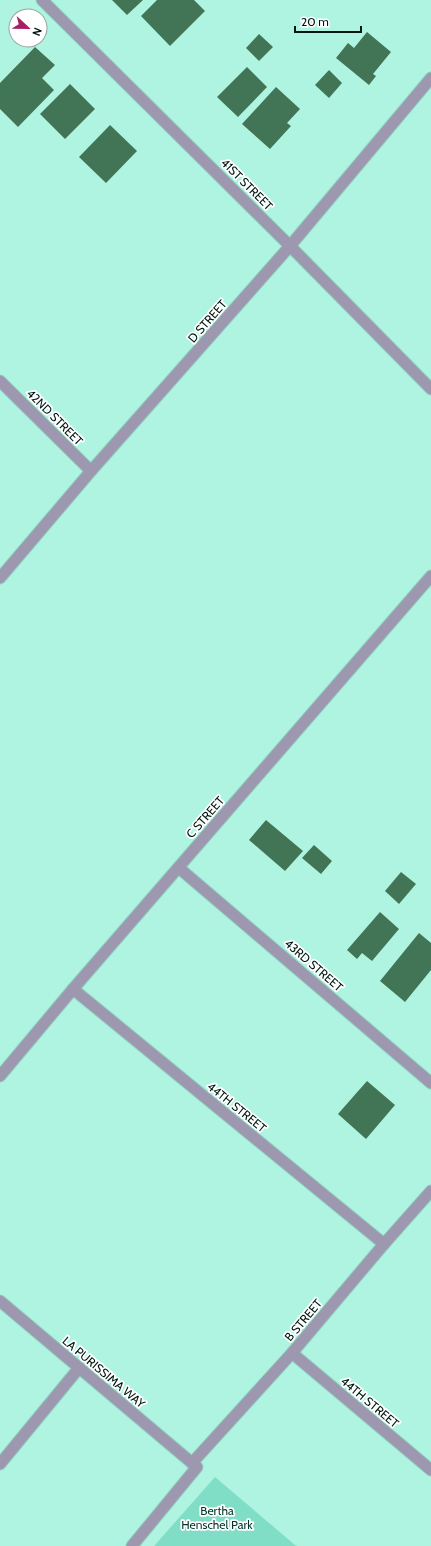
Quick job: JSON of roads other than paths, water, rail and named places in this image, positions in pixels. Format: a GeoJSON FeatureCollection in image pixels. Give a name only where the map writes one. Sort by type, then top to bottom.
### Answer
{"type":"FeatureCollection","features":[{"type":"Feature","properties":{"kind":"street","name":"41ST STREET"},"geometry":{"type":"LineString","coordinates":[[43,0],[431,389]]}},
{"type":"Feature","properties":{"kind":"street","name":"D STREET"},"geometry":{"type":"LineString","coordinates":[[0,578],[91,471],[290,246],[431,78]]}},
{"type":"Feature","properties":{"kind":"street","name":"42ND STREET"},"geometry":{"type":"LineString","coordinates":[[0,381],[91,471]]}},
{"type":"Feature","properties":{"kind":"street","name":"C STREET"},"geometry":{"type":"LineString","coordinates":[[0,1076],[431,576]]}},
{"type":"Feature","properties":{"kind":"street","name":"43RD STREET"},"geometry":{"type":"LineString","coordinates":[[179,868],[430,1079]]}},
{"type":"Feature","properties":{"kind":"street","name":"44TH STREET"},"geometry":{"type":"LineString","coordinates":[[74,989],[384,1244]]}},
{"type":"Feature","properties":{"kind":"street","name":"B STREET"},"geometry":{"type":"LineString","coordinates":[[192,1463],[292,1353],[431,1191]]}},
{"type":"Feature","properties":{"kind":"street","name":"LA PURISSIMA WAY"},"geometry":{"type":"LineString","coordinates":[[0,1301],[192,1463]]}},
{"type":"Feature","properties":{"kind":"street","name":"44TH STREET"},"geometry":{"type":"LineString","coordinates":[[292,1353],[431,1470]]}},
{"type":"Feature","properties":{"kind":"street"},"geometry":{"type":"LineString","coordinates":[[0,1464],[79,1368]]}},
{"type":"Feature","properties":{"kind":"street"},"geometry":{"type":"LineString","coordinates":[[132,1546],[197,1467],[192,1463]]}},
{"type":"Feature","properties":{"kind":"park label","name":"Bertha Henschel Park"},"geometry":{"type":"Point","coordinates":[217,1517]}}]}
